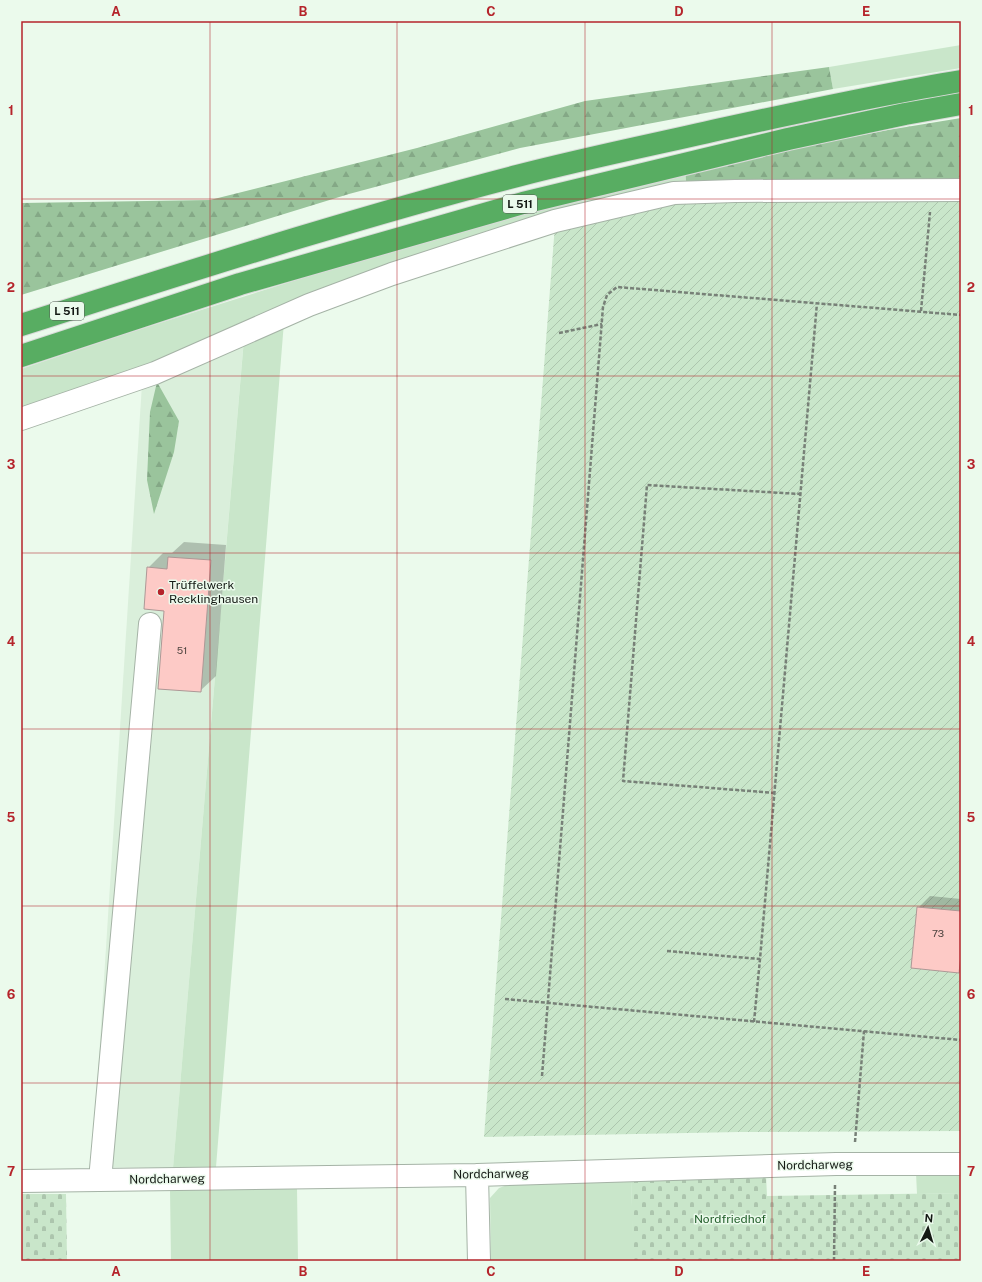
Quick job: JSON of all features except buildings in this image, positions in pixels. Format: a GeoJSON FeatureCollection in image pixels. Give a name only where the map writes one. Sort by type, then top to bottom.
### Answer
{"type":"FeatureCollection","features":[{"type":"Feature","properties":{"kind":"highway","name":"L 511"},"geometry":{"type":"LineString","coordinates":[[21,326],[231,258],[517,176],[790,114],[899,91],[961,81]]}},
{"type":"Feature","properties":{"kind":"highway","name":"L 511"},"geometry":{"type":"LineString","coordinates":[[21,356],[240,284],[523,203],[788,139],[905,114],[961,104]]}},
{"type":"Feature","properties":{"kind":"highway"},"geometry":{"type":"LineString","coordinates":[[21,311],[61,298],[112,296]]}},
{"type":"Feature","properties":{"kind":"street"},"geometry":{"type":"LineString","coordinates":[[21,419],[155,373],[309,305],[392,274],[554,221],[674,193],[743,191],[961,190]]}},
{"type":"Feature","properties":{"kind":"street"},"geometry":{"type":"LineString","coordinates":[[100,1180],[150,624]]}},
{"type":"Feature","properties":{"kind":"street","name":"Nordcharweg"},"geometry":{"type":"LineString","coordinates":[[21,1181],[477,1175],[844,1164],[961,1164]]}},
{"type":"Feature","properties":{"kind":"street"},"geometry":{"type":"LineString","coordinates":[[477,1175],[479,1261]]}},
{"type":"Feature","properties":{"kind":"path"},"geometry":{"type":"LineString","coordinates":[[921,312],[930,211]]}},
{"type":"Feature","properties":{"kind":"path"},"geometry":{"type":"LineString","coordinates":[[542,1076],[549,1003],[603,306],[607,295],[617,288],[961,315]]}},
{"type":"Feature","properties":{"kind":"path"},"geometry":{"type":"LineString","coordinates":[[754,1022],[817,303]]}},
{"type":"Feature","properties":{"kind":"path"},"geometry":{"type":"LineString","coordinates":[[558,333],[602,324]]}},
{"type":"Feature","properties":{"kind":"path"},"geometry":{"type":"LineString","coordinates":[[774,793],[624,781],[647,485],[800,494]]}},
{"type":"Feature","properties":{"kind":"path"},"geometry":{"type":"LineString","coordinates":[[667,951],[760,959]]}},
{"type":"Feature","properties":{"kind":"path"},"geometry":{"type":"LineString","coordinates":[[504,999],[961,1040]]}},
{"type":"Feature","properties":{"kind":"path"},"geometry":{"type":"LineString","coordinates":[[834,1261],[844,1164],[864,1031]]}},
{"type":"Feature","properties":{"kind":"shaded area"},"geometry":{"type":"Polygon","coordinates":[[[244,338],[173,1168],[92,1167],[142,384],[244,338]]]}},
{"type":"Feature","properties":{"kind":"green space"},"geometry":{"type":"Polygon","coordinates":[[[961,45],[961,68],[833,89],[829,67],[961,45]]]}},
{"type":"Feature","properties":{"kind":"green space"},"geometry":{"type":"Polygon","coordinates":[[[829,67],[833,89],[520,148],[349,194],[21,295],[21,203],[210,200],[417,148],[585,101],[829,67]]]}},
{"type":"Feature","properties":{"kind":"green space"},"geometry":{"type":"Polygon","coordinates":[[[961,118],[961,187],[687,190],[685,170],[888,130],[961,118]]]}},
{"type":"Feature","properties":{"kind":"green space"},"geometry":{"type":"Polygon","coordinates":[[[685,170],[687,190],[555,225],[284,322],[216,1167],[173,1168],[244,339],[21,426],[21,369],[125,334],[490,219],[685,170]]]}},
{"type":"Feature","properties":{"kind":"green space"},"geometry":{"type":"Polygon","coordinates":[[[961,194],[961,1131],[739,1132],[484,1137],[555,225],[683,197],[961,194]]]}},
{"type":"Feature","properties":{"kind":"green space"},"geometry":{"type":"Polygon","coordinates":[[[157,382],[179,421],[174,452],[154,514],[147,480],[150,412],[157,382]]]}},
{"type":"Feature","properties":{"kind":"green space"},"geometry":{"type":"Polygon","coordinates":[[[961,1172],[961,1193],[917,1194],[916,1173],[961,1172]]]}},
{"type":"Feature","properties":{"kind":"green space","name":"Nordfriedhof"},"geometry":{"type":"Polygon","coordinates":[[[766,1175],[767,1196],[961,1193],[961,1261],[633,1261],[631,1179],[766,1175]]]}},
{"type":"Feature","properties":{"kind":"green space"},"geometry":{"type":"Polygon","coordinates":[[[631,1179],[634,1261],[491,1261],[490,1198],[499,1188],[515,1182],[631,1179]]]}},
{"type":"Feature","properties":{"kind":"green space"},"geometry":{"type":"Polygon","coordinates":[[[297,1188],[298,1261],[171,1261],[170,1190],[297,1188]]]}},
{"type":"Feature","properties":{"kind":"green space"},"geometry":{"type":"Polygon","coordinates":[[[21,1194],[66,1194],[67,1261],[21,1261],[21,1194]]]}},
{"type":"Feature","properties":{"kind":"place","name":"Trüffelwerk Recklinghausen"},"geometry":{"type":"Point","coordinates":[161,592]}}]}
